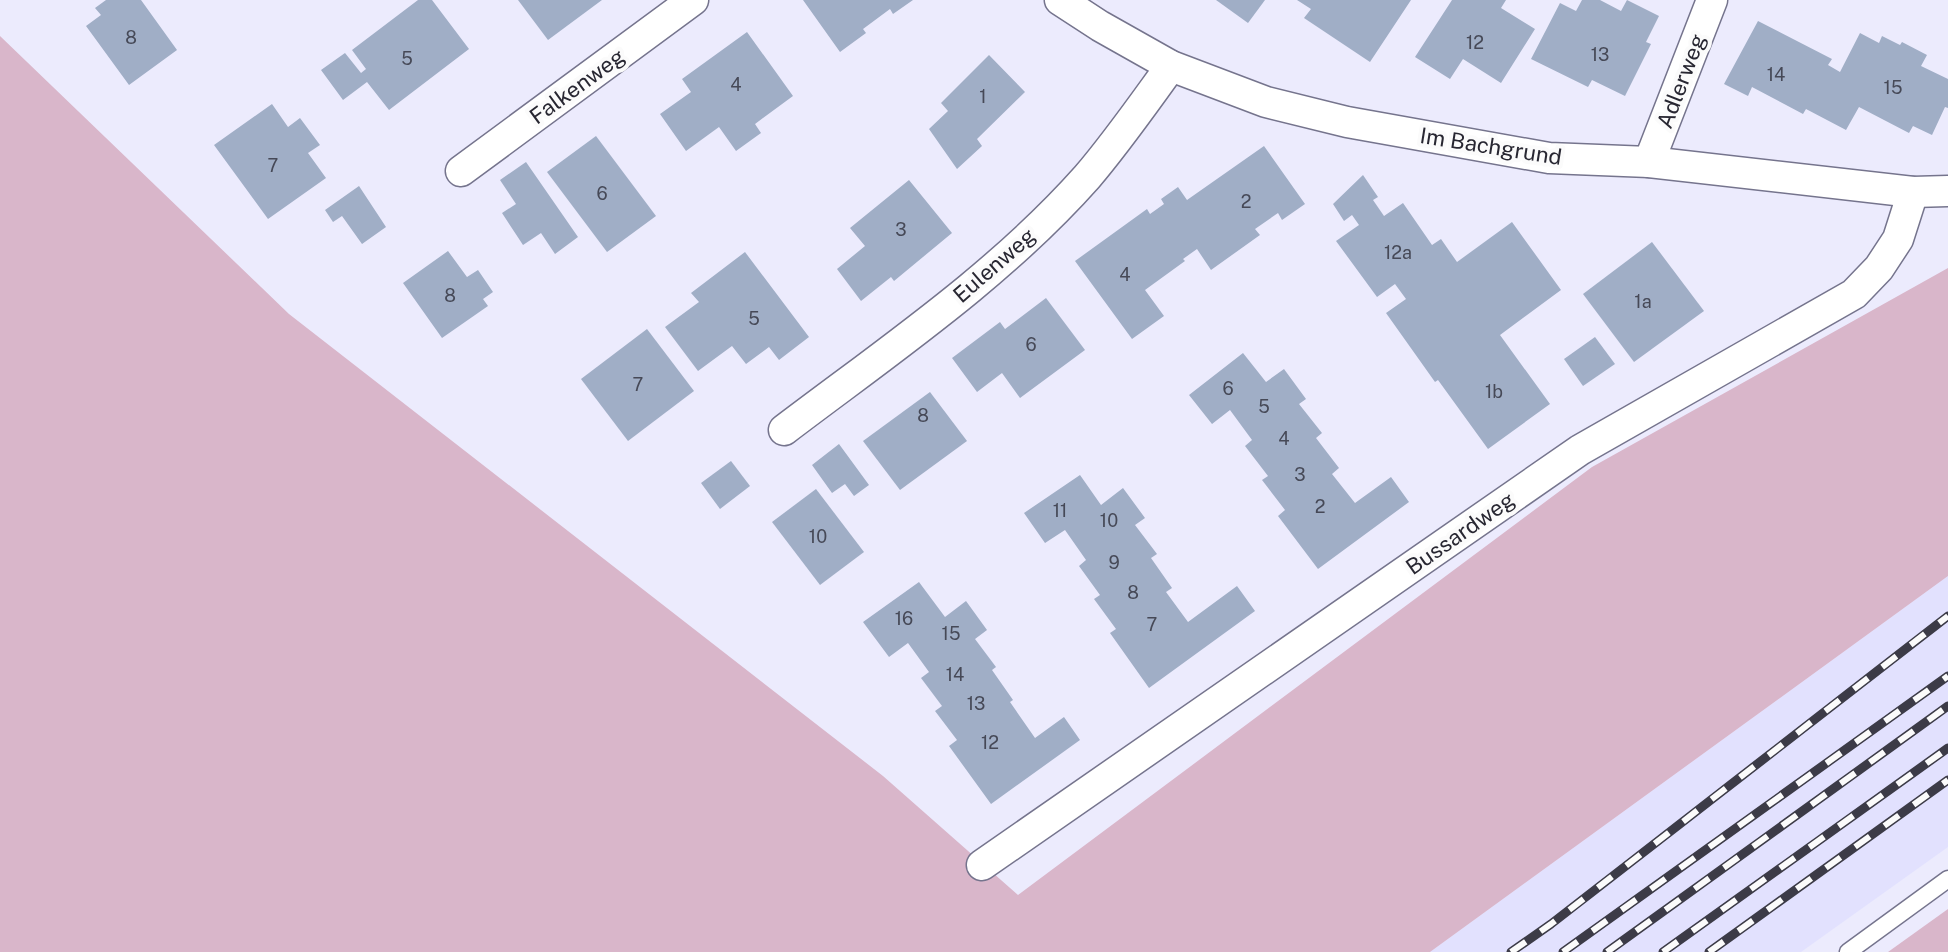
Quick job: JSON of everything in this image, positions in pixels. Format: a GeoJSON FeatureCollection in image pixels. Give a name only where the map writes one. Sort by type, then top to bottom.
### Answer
{"type":"FeatureCollection","features":[{"type":"Feature","properties":{"kind":"street","name":"Falkenweg"},"geometry":{"type":"LineString","coordinates":[[461,171],[693,0]]}},
{"type":"Feature","properties":{"kind":"street","name":"Im Bachgrund"},"geometry":{"type":"LineString","coordinates":[[1060,0],[1171,66],[1266,102],[1347,122],[1549,158],[1649,162],[1913,192],[1948,191]]}},
{"type":"Feature","properties":{"kind":"street","name":"Adlerweg"},"geometry":{"type":"LineString","coordinates":[[1649,162],[1712,0]]}},
{"type":"Feature","properties":{"kind":"street","name":"Eulenweg"},"geometry":{"type":"LineString","coordinates":[[784,430],[948,306],[1010,253],[1086,178],[1171,66]]}},
{"type":"Feature","properties":{"kind":"street","name":"Bussardweg"},"geometry":{"type":"LineString","coordinates":[[982,865],[1580,450],[1854,294],[1879,268],[1898,239],[1913,192]]}},
{"type":"Feature","properties":{"kind":"lane"},"geometry":{"type":"LineString","coordinates":[[1848,952],[1948,879]]}},
{"type":"Feature","properties":{"kind":"shaded area"},"geometry":{"type":"Polygon","coordinates":[[[0,36],[289,314],[883,776],[1018,895],[1592,467],[1948,268],[1948,576],[1430,952],[0,952],[0,36]]]}},
{"type":"Feature","properties":{"kind":"shaded area"},"geometry":{"type":"Polygon","coordinates":[[[1948,576],[1948,847],[1801,952],[1430,952],[1948,576]]]}},
{"type":"Feature","properties":{"kind":"shaded area"},"geometry":{"type":"Polygon","coordinates":[[[1948,909],[1948,952],[1888,952],[1948,909]]]}},
{"type":"Feature","properties":{"kind":"building"},"geometry":{"type":"Polygon","coordinates":[[[106,0],[141,0],[177,50],[129,85],[86,26],[101,15],[95,8],[106,0]]]}},
{"type":"Feature","properties":{"kind":"building"},"geometry":{"type":"Polygon","coordinates":[[[418,0],[432,0],[469,49],[389,110],[367,82],[343,100],[321,70],[345,53],[361,73],[366,69],[352,50],[418,0]]]}},
{"type":"Feature","properties":{"kind":"building"},"geometry":{"type":"Polygon","coordinates":[[[518,0],[602,0],[548,40],[518,0]]]}},
{"type":"Feature","properties":{"kind":"building"},"geometry":{"type":"Polygon","coordinates":[[[803,0],[913,0],[893,14],[890,9],[863,29],[866,33],[840,52],[803,0]]]}},
{"type":"Feature","properties":{"kind":"building"},"geometry":{"type":"Polygon","coordinates":[[[1216,0],[1265,0],[1248,23],[1216,0]]]}},
{"type":"Feature","properties":{"kind":"building"},"geometry":{"type":"Polygon","coordinates":[[[1297,0],[1411,0],[1370,62],[1304,18],[1311,9],[1297,0]]]}},
{"type":"Feature","properties":{"kind":"building"},"geometry":{"type":"Polygon","coordinates":[[[1452,0],[1506,0],[1501,8],[1535,29],[1501,83],[1463,59],[1450,79],[1415,57],[1452,0]]]}},
{"type":"Feature","properties":{"kind":"building"},"geometry":{"type":"Polygon","coordinates":[[[1582,0],[1600,0],[1621,11],[1627,0],[1659,16],[1646,42],[1651,44],[1625,96],[1592,80],[1588,87],[1531,59],[1560,3],[1576,11],[1582,0]]]}},
{"type":"Feature","properties":{"kind":"building"},"geometry":{"type":"Polygon","coordinates":[[[1758,21],[1832,59],[1828,65],[1840,72],[1860,33],[1879,43],[1882,36],[1900,45],[1902,42],[1927,55],[1921,66],[1948,79],[1948,108],[1945,107],[1932,135],[1913,126],[1909,133],[1859,107],[1846,130],[1806,109],[1803,114],[1752,87],[1748,96],[1724,84],[1758,21]]]}},
{"type":"Feature","properties":{"kind":"building"},"geometry":{"type":"Polygon","coordinates":[[[747,32],[793,96],[755,124],[761,133],[736,151],[719,127],[686,151],[660,114],[691,92],[682,79],[747,32]]]}},
{"type":"Feature","properties":{"kind":"building"},"geometry":{"type":"Polygon","coordinates":[[[989,55],[1025,92],[977,139],[982,146],[957,169],[929,129],[948,111],[941,103],[989,55]]]}},
{"type":"Feature","properties":{"kind":"building"},"geometry":{"type":"Polygon","coordinates":[[[272,104],[288,127],[300,118],[320,145],[308,153],[326,178],[268,219],[214,145],[272,104]]]}},
{"type":"Feature","properties":{"kind":"building"},"geometry":{"type":"Polygon","coordinates":[[[596,136],[656,216],[607,252],[547,172],[596,136]]]}},
{"type":"Feature","properties":{"kind":"building"},"geometry":{"type":"Polygon","coordinates":[[[1264,146],[1305,204],[1282,220],[1278,213],[1255,229],[1260,235],[1211,270],[1197,249],[1183,259],[1185,261],[1145,290],[1164,316],[1132,339],[1075,261],[1147,209],[1150,214],[1164,204],[1161,199],[1178,187],[1187,200],[1264,146]]]}},
{"type":"Feature","properties":{"kind":"building"},"geometry":{"type":"Polygon","coordinates":[[[526,162],[578,237],[555,254],[541,233],[523,245],[502,213],[516,204],[500,180],[526,162]]]}},
{"type":"Feature","properties":{"kind":"building"},"geometry":{"type":"Polygon","coordinates":[[[1363,175],[1378,197],[1373,200],[1384,216],[1403,203],[1432,245],[1441,239],[1457,262],[1512,222],[1561,290],[1500,335],[1550,404],[1488,449],[1386,313],[1406,299],[1395,284],[1377,297],[1336,241],[1359,225],[1352,215],[1344,221],[1333,204],[1363,175]]]}},
{"type":"Feature","properties":{"kind":"building"},"geometry":{"type":"Polygon","coordinates":[[[909,180],[952,233],[894,281],[891,277],[861,301],[837,269],[865,246],[850,228],[909,180]]]}},
{"type":"Feature","properties":{"kind":"building"},"geometry":{"type":"Polygon","coordinates":[[[359,186],[386,227],[362,244],[342,216],[333,222],[325,210],[359,186]]]}},
{"type":"Feature","properties":{"kind":"building"},"geometry":{"type":"Polygon","coordinates":[[[1652,242],[1704,311],[1634,362],[1583,294],[1652,242]]]}},
{"type":"Feature","properties":{"kind":"building"},"geometry":{"type":"Polygon","coordinates":[[[448,251],[467,277],[478,270],[493,292],[483,299],[488,306],[442,338],[403,283],[448,251]]]}},
{"type":"Feature","properties":{"kind":"building"},"geometry":{"type":"Polygon","coordinates":[[[745,252],[809,337],[779,360],[769,347],[746,364],[732,346],[698,371],[665,327],[699,302],[691,293],[745,252]]]}},
{"type":"Feature","properties":{"kind":"building"},"geometry":{"type":"Polygon","coordinates":[[[1046,298],[1085,350],[1020,398],[1002,373],[977,392],[952,358],[1000,322],[1005,329],[1046,298]]]}},
{"type":"Feature","properties":{"kind":"building"},"geometry":{"type":"Polygon","coordinates":[[[647,329],[694,391],[628,441],[581,379],[647,329]]]}},
{"type":"Feature","properties":{"kind":"building"},"geometry":{"type":"Polygon","coordinates":[[[1595,337],[1615,364],[1583,386],[1564,359],[1595,337]]]}},
{"type":"Feature","properties":{"kind":"building"},"geometry":{"type":"Polygon","coordinates":[[[1243,353],[1266,382],[1284,369],[1306,399],[1299,404],[1322,433],[1316,438],[1339,468],[1332,474],[1355,503],[1391,477],[1409,502],[1318,569],[1278,516],[1285,510],[1262,480],[1268,476],[1245,446],[1252,440],[1230,410],[1212,424],[1189,395],[1243,353]]]}},
{"type":"Feature","properties":{"kind":"building"},"geometry":{"type":"Polygon","coordinates":[[[930,392],[967,441],[900,490],[863,441],[930,392]]]}},
{"type":"Feature","properties":{"kind":"building"},"geometry":{"type":"Polygon","coordinates":[[[839,444],[869,485],[854,496],[845,484],[832,493],[812,465],[839,444]]]}},
{"type":"Feature","properties":{"kind":"building"},"geometry":{"type":"Polygon","coordinates":[[[731,461],[750,486],[720,509],[701,483],[731,461]]]}},
{"type":"Feature","properties":{"kind":"building"},"geometry":{"type":"Polygon","coordinates":[[[1080,475],[1101,505],[1123,488],[1145,518],[1135,525],[1157,554],[1151,558],[1172,588],[1166,592],[1188,622],[1237,586],[1255,611],[1149,688],[1110,633],[1116,629],[1094,599],[1100,595],[1079,566],[1086,560],[1065,530],[1045,543],[1024,513],[1080,475]]]}},
{"type":"Feature","properties":{"kind":"building"},"geometry":{"type":"Polygon","coordinates":[[[816,489],[864,552],[820,585],[772,522],[816,489]]]}},
{"type":"Feature","properties":{"kind":"building"},"geometry":{"type":"Polygon","coordinates":[[[919,582],[945,617],[966,601],[987,630],[975,639],[996,667],[992,670],[1035,738],[1064,717],[1080,740],[991,804],[949,746],[957,740],[935,711],[942,706],[921,678],[929,672],[908,643],[889,657],[863,622],[919,582]]]}},
{"type":"Feature","properties":{"kind":"railway"},"geometry":{"type":"LineString","coordinates":[[1511,952],[1948,616]]}},
{"type":"Feature","properties":{"kind":"railway"},"geometry":{"type":"LineString","coordinates":[[1563,952],[1948,676]]}},
{"type":"Feature","properties":{"kind":"railway"},"geometry":{"type":"LineString","coordinates":[[1607,952],[1948,706]]}},
{"type":"Feature","properties":{"kind":"railway"},"geometry":{"type":"LineString","coordinates":[[1663,952],[1948,748]]}},
{"type":"Feature","properties":{"kind":"railway"},"geometry":{"type":"LineString","coordinates":[[1709,952],[1948,780]]}}]}
